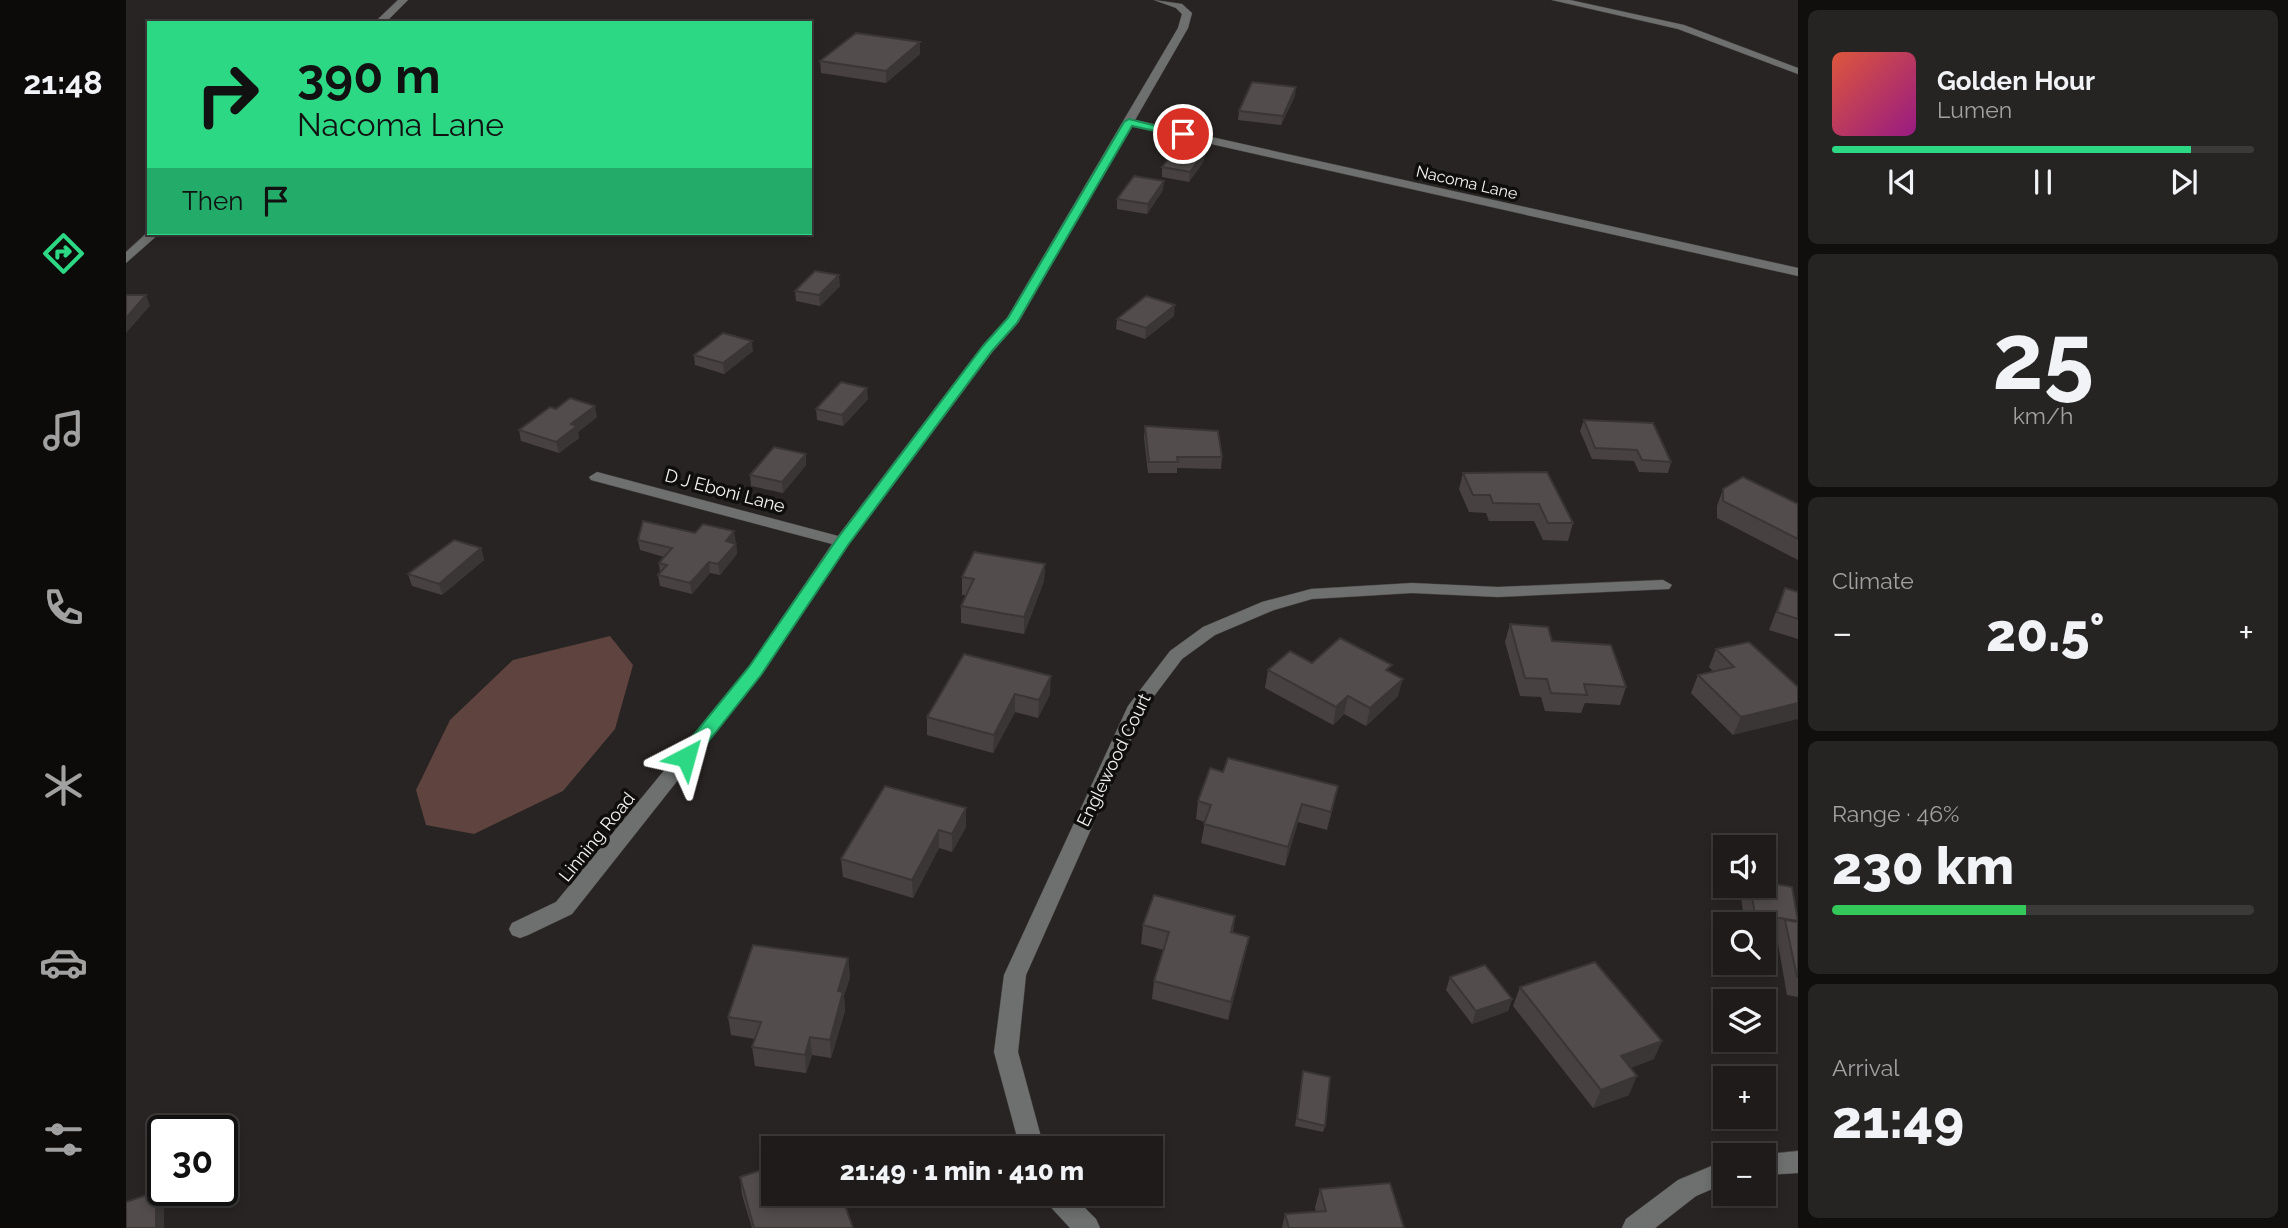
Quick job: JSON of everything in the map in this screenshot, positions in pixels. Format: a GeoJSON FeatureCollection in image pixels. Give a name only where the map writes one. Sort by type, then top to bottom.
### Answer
{"type":"FeatureCollection","features":[{"type":"Feature","properties":{"kind":"street"},"geometry":{"type":"LineString","coordinates":[[381,21],[403,0]]}},
{"type":"Feature","properties":{"kind":"street","name":"Linning Road"},"geometry":{"type":"LineString","coordinates":[[520,929],[564,908],[755,671],[842,542],[988,348],[1013,320],[1185,22],[1184,9],[1159,0]]}},
{"type":"Feature","properties":{"kind":"street"},"geometry":{"type":"LineString","coordinates":[[1557,0],[1681,27],[1798,71]]}},
{"type":"Feature","properties":{"kind":"street","name":"Nacoma Lane"},"geometry":{"type":"LineString","coordinates":[[1129,122],[1798,272]]}},
{"type":"Feature","properties":{"kind":"street"},"geometry":{"type":"LineString","coordinates":[[126,259],[153,235]]}},
{"type":"Feature","properties":{"kind":"street","name":"D J Eboni Lane"},"geometry":{"type":"LineString","coordinates":[[597,477],[842,542]]}},
{"type":"Feature","properties":{"kind":"street","name":"Englewood Court"},"geometry":{"type":"LineString","coordinates":[[1029,1136],[1006,1052],[1015,975],[1137,706],[1176,656],[1209,631],[1268,606],[1311,594],[1412,588],[1498,592],[1662,585]]}},
{"type":"Feature","properties":{"kind":"street"},"geometry":{"type":"LineString","coordinates":[[1776,1163],[1798,1162]]}},
{"type":"Feature","properties":{"kind":"street"},"geometry":{"type":"LineString","coordinates":[[1635,1228],[1687,1188],[1713,1177]]}},
{"type":"Feature","properties":{"kind":"street"},"geometry":{"type":"LineString","coordinates":[[1066,1206],[1087,1228]]}},
{"type":"Feature","properties":{"kind":"shaded area"},"geometry":{"type":"Polygon","coordinates":[[[610,636],[633,665],[615,729],[563,791],[474,834],[426,825],[416,790],[450,720],[513,660],[610,636]]]}},
{"type":"Feature","properties":{"kind":"building"},"geometry":{"type":"Polygon","coordinates":[[[856,33],[920,42],[886,71],[820,61],[856,33]]]}},
{"type":"Feature","properties":{"kind":"building"},"geometry":{"type":"Polygon","coordinates":[[[1252,82],[1296,87],[1283,116],[1239,111],[1252,82]]]}},
{"type":"Feature","properties":{"kind":"building"},"geometry":{"type":"Polygon","coordinates":[[[1178,147],[1205,152],[1190,172],[1162,167],[1178,147]]]}},
{"type":"Feature","properties":{"kind":"building"},"geometry":{"type":"Polygon","coordinates":[[[1134,176],[1164,181],[1148,204],[1117,199],[1134,176]]]}},
{"type":"Feature","properties":{"kind":"building"},"geometry":{"type":"Polygon","coordinates":[[[815,271],[839,275],[819,295],[795,291],[815,271]]]}},
{"type":"Feature","properties":{"kind":"building"},"geometry":{"type":"Polygon","coordinates":[[[126,295],[146,295],[126,318],[126,295]]]}},
{"type":"Feature","properties":{"kind":"building"},"geometry":{"type":"Polygon","coordinates":[[[1146,296],[1175,305],[1146,328],[1117,319],[1146,296]]]}},
{"type":"Feature","properties":{"kind":"building"},"geometry":{"type":"Polygon","coordinates":[[[723,333],[752,341],[723,363],[694,355],[723,333]]]}},
{"type":"Feature","properties":{"kind":"building"},"geometry":{"type":"Polygon","coordinates":[[[841,382],[867,388],[842,415],[816,409],[841,382]]]}},
{"type":"Feature","properties":{"kind":"building"},"geometry":{"type":"Polygon","coordinates":[[[570,398],[595,406],[571,424],[577,426],[556,442],[519,430],[550,407],[556,409],[570,398]]]}},
{"type":"Feature","properties":{"kind":"building"},"geometry":{"type":"Polygon","coordinates":[[[1584,420],[1653,423],[1671,462],[1642,460],[1637,450],[1595,448],[1584,420]]]}},
{"type":"Feature","properties":{"kind":"building"},"geometry":{"type":"Polygon","coordinates":[[[1145,426],[1218,431],[1222,457],[1177,457],[1178,462],[1149,462],[1145,426]]]}},
{"type":"Feature","properties":{"kind":"building"},"geometry":{"type":"Polygon","coordinates":[[[774,447],[806,454],[782,482],[750,475],[774,447]]]}},
{"type":"Feature","properties":{"kind":"building"},"geometry":{"type":"Polygon","coordinates":[[[1547,472],[1573,523],[1548,523],[1539,504],[1493,503],[1490,495],[1473,495],[1463,473],[1547,472]]]}},
{"type":"Feature","properties":{"kind":"building"},"geometry":{"type":"Polygon","coordinates":[[[1743,477],[1798,504],[1798,539],[1723,501],[1723,489],[1743,477]]]}},
{"type":"Feature","properties":{"kind":"building"},"geometry":{"type":"Polygon","coordinates":[[[643,521],[695,533],[703,524],[734,531],[726,541],[736,544],[718,564],[709,562],[690,583],[658,575],[667,565],[659,563],[672,548],[638,540],[643,521]]]}},
{"type":"Feature","properties":{"kind":"building"},"geometry":{"type":"Polygon","coordinates":[[[454,540],[481,548],[439,584],[408,574],[454,540]]]}},
{"type":"Feature","properties":{"kind":"building"},"geometry":{"type":"Polygon","coordinates":[[[974,552],[1045,564],[1024,617],[961,606],[974,579],[962,577],[974,552]]]}},
{"type":"Feature","properties":{"kind":"building"},"geometry":{"type":"Polygon","coordinates":[[[1785,588],[1798,592],[1798,619],[1777,612],[1785,588]]]}},
{"type":"Feature","properties":{"kind":"building"},"geometry":{"type":"Polygon","coordinates":[[[1510,624],[1548,627],[1552,641],[1611,645],[1626,687],[1584,684],[1587,695],[1551,693],[1547,679],[1525,678],[1510,624]]]}},
{"type":"Feature","properties":{"kind":"building"},"geometry":{"type":"Polygon","coordinates":[[[1340,638],[1392,665],[1386,670],[1403,679],[1370,708],[1348,696],[1336,707],[1268,670],[1290,651],[1312,663],[1340,638]]]}},
{"type":"Feature","properties":{"kind":"building"},"geometry":{"type":"Polygon","coordinates":[[[1749,642],[1798,687],[1798,703],[1741,717],[1698,675],[1734,667],[1716,649],[1749,642]]]}},
{"type":"Feature","properties":{"kind":"building"},"geometry":{"type":"Polygon","coordinates":[[[964,654],[1051,676],[1039,700],[1015,694],[994,735],[927,717],[964,654]]]}},
{"type":"Feature","properties":{"kind":"building"},"geometry":{"type":"Polygon","coordinates":[[[1228,758],[1338,786],[1331,812],[1302,804],[1288,847],[1204,824],[1211,805],[1198,801],[1210,768],[1223,772],[1228,758]]]}},
{"type":"Feature","properties":{"kind":"building"},"geometry":{"type":"Polygon","coordinates":[[[885,786],[966,808],[952,834],[939,830],[912,880],[841,859],[885,786]]]}},
{"type":"Feature","properties":{"kind":"building"},"geometry":{"type":"Polygon","coordinates":[[[1776,884],[1792,887],[1798,921],[1776,917],[1776,912],[1755,912],[1752,898],[1776,898],[1776,884]]]}},
{"type":"Feature","properties":{"kind":"building"},"geometry":{"type":"Polygon","coordinates":[[[1154,895],[1235,916],[1231,932],[1249,937],[1231,1002],[1154,981],[1169,932],[1143,925],[1154,895]]]}},
{"type":"Feature","properties":{"kind":"building"},"geometry":{"type":"Polygon","coordinates":[[[1785,920],[1798,922],[1798,977],[1797,977],[1785,920]]]}},
{"type":"Feature","properties":{"kind":"building"},"geometry":{"type":"Polygon","coordinates":[[[753,945],[848,958],[838,991],[843,992],[830,1040],[810,1037],[805,1055],[752,1047],[761,1022],[728,1017],[753,945]]]}},
{"type":"Feature","properties":{"kind":"building"},"geometry":{"type":"Polygon","coordinates":[[[1595,962],[1662,1041],[1621,1056],[1637,1076],[1601,1090],[1520,987],[1595,962]]]}},
{"type":"Feature","properties":{"kind":"building"},"geometry":{"type":"Polygon","coordinates":[[[1485,965],[1512,999],[1476,1011],[1450,977],[1485,965]]]}},
{"type":"Feature","properties":{"kind":"building"},"geometry":{"type":"Polygon","coordinates":[[[1303,1071],[1330,1077],[1325,1126],[1297,1119],[1303,1071]]]}},
{"type":"Feature","properties":{"kind":"building"},"geometry":{"type":"Polygon","coordinates":[[[761,1170],[761,1206],[845,1206],[853,1228],[754,1228],[740,1177],[761,1170]]]}},
{"type":"Feature","properties":{"kind":"building"},"geometry":{"type":"Polygon","coordinates":[[[1390,1183],[1404,1228],[1289,1228],[1285,1214],[1326,1211],[1320,1189],[1390,1183]]]}},
{"type":"Feature","properties":{"kind":"building"},"geometry":{"type":"Polygon","coordinates":[[[147,1195],[147,1206],[156,1206],[156,1228],[126,1228],[126,1202],[147,1195]]]}},
{"type":"Feature","properties":{"kind":"route"},"geometry":{"type":"LineString","coordinates":[[686,757],[755,671],[842,542],[988,348],[1013,320],[1038,282],[1093,181],[1129,122],[1183,134]]}}]}
